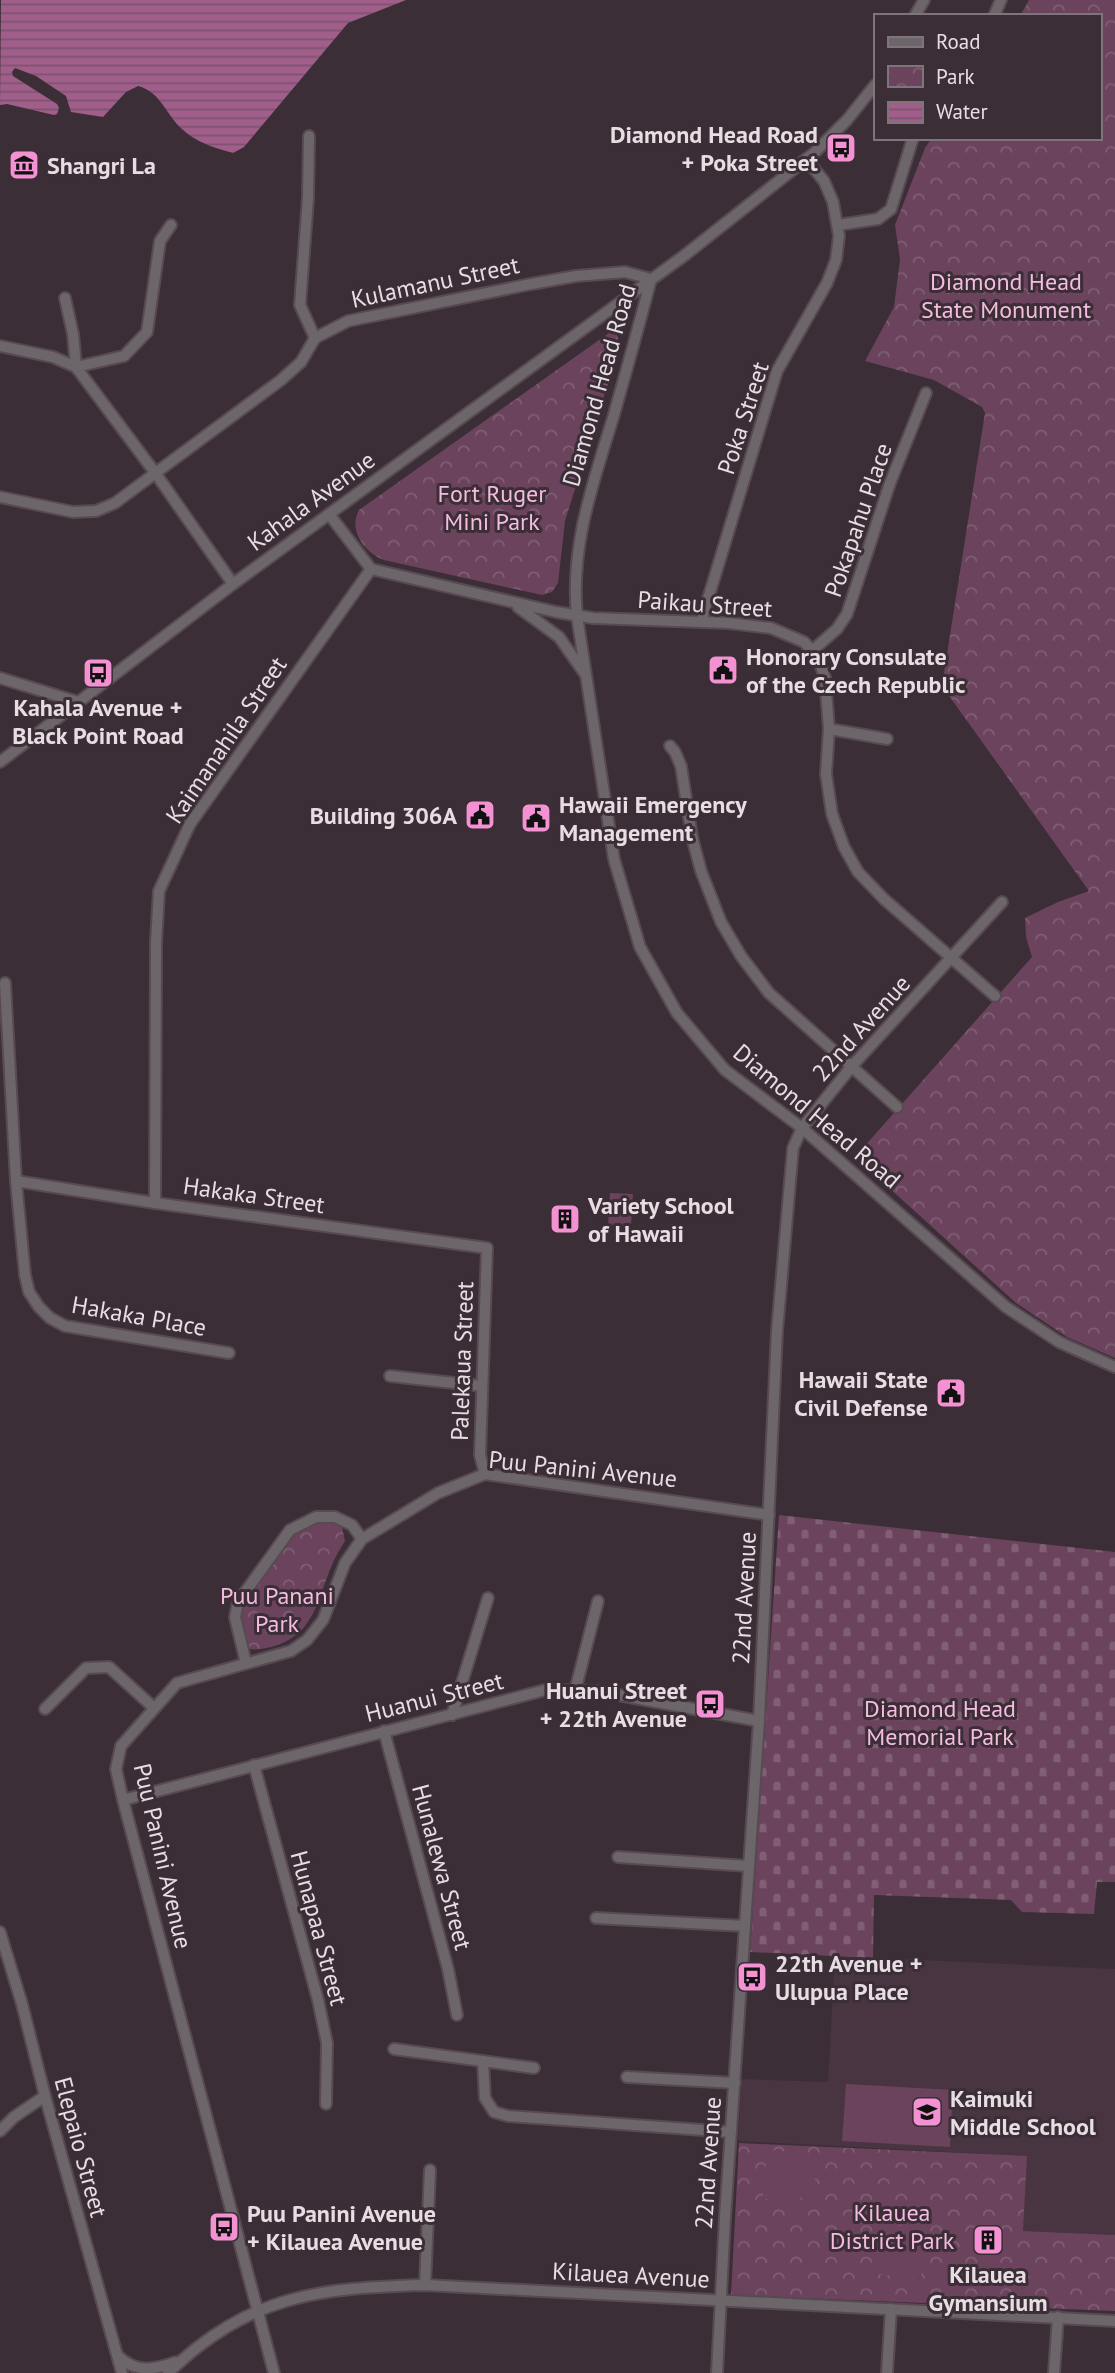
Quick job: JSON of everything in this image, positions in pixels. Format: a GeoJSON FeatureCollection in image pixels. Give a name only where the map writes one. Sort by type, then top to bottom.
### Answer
{"type":"FeatureCollection","features":[{"type":"Feature","properties":{"kind":"street","name":"Diamond Head Road"},"geometry":{"type":"LineString","coordinates":[[874,86],[848,120],[806,159],[651,279],[582,522],[575,576],[577,616],[614,859],[640,947],[677,1013],[725,1070],[802,1128],[1006,1307],[1059,1342],[1115,1367]]}},
{"type":"Feature","properties":{"kind":"street"},"geometry":{"type":"LineString","coordinates":[[309,136],[308,198],[300,306],[315,338]]}},
{"type":"Feature","properties":{"kind":"street"},"geometry":{"type":"LineString","coordinates":[[838,225],[878,219],[891,209],[912,140]]}},
{"type":"Feature","properties":{"kind":"street","name":"Poka Street"},"geometry":{"type":"LineString","coordinates":[[701,622],[777,371],[832,272],[838,248],[838,225],[833,202],[827,186],[806,159]]}},
{"type":"Feature","properties":{"kind":"street"},"geometry":{"type":"LineString","coordinates":[[76,367],[124,356],[147,332],[160,241],[171,225]]}},
{"type":"Feature","properties":{"kind":"street","name":"Kulamanu Street"},"geometry":{"type":"LineString","coordinates":[[0,497],[74,512],[96,511],[115,503],[281,380],[301,362],[315,338],[348,321],[531,284],[613,272],[625,272],[651,279]]}},
{"type":"Feature","properties":{"kind":"street","name":"Kahala Avenue"},"geometry":{"type":"LineString","coordinates":[[0,762],[233,584],[651,279]]}},
{"type":"Feature","properties":{"kind":"street"},"geometry":{"type":"LineString","coordinates":[[65,298],[73,334],[76,367]]}},
{"type":"Feature","properties":{"kind":"street"},"geometry":{"type":"LineString","coordinates":[[0,346],[53,357],[76,367],[233,584]]}},
{"type":"Feature","properties":{"kind":"street","name":"Pokapahu Place"},"geometry":{"type":"LineString","coordinates":[[814,649],[837,629],[847,614],[890,483],[926,393]]}},
{"type":"Feature","properties":{"kind":"street"},"geometry":{"type":"LineString","coordinates":[[329,514],[371,569]]}},
{"type":"Feature","properties":{"kind":"street","name":"Paikau Street"},"geometry":{"type":"LineString","coordinates":[[371,569],[577,616],[771,628],[793,636],[814,649]]}},
{"type":"Feature","properties":{"kind":"street","name":"Kaimanahila Street"},"geometry":{"type":"LineString","coordinates":[[155,1203],[156,943],[159,891],[190,824],[371,569]]}},
{"type":"Feature","properties":{"kind":"street"},"geometry":{"type":"LineString","coordinates":[[513,603],[559,637],[587,677]]}},
{"type":"Feature","properties":{"kind":"street"},"geometry":{"type":"LineString","coordinates":[[814,649],[825,678],[830,729],[826,774],[832,814],[844,846],[858,872],[884,899],[995,996]]}},
{"type":"Feature","properties":{"kind":"street"},"geometry":{"type":"LineString","coordinates":[[0,678],[78,702]]}},
{"type":"Feature","properties":{"kind":"street"},"geometry":{"type":"LineString","coordinates":[[830,729],[887,739]]}},
{"type":"Feature","properties":{"kind":"street"},"geometry":{"type":"LineString","coordinates":[[670,746],[681,766],[696,857],[721,922],[741,956],[769,993],[897,1107]]}},
{"type":"Feature","properties":{"kind":"street","name":"22nd Avenue"},"geometry":{"type":"LineString","coordinates":[[717,2373],[759,1721],[777,1331],[793,1149],[802,1128],[852,1066],[1002,902]]}},
{"type":"Feature","properties":{"kind":"street","name":"Hakaka Place"},"geometry":{"type":"LineString","coordinates":[[5,983],[16,1181],[29,1292],[50,1318],[65,1326],[82,1331],[229,1353]]}},
{"type":"Feature","properties":{"kind":"street","name":"Hakaka Street"},"geometry":{"type":"LineString","coordinates":[[16,1181],[155,1203],[487,1248]]}},
{"type":"Feature","properties":{"kind":"street","name":"Palekaua Street"},"geometry":{"type":"LineString","coordinates":[[485,1475],[480,1455],[487,1248]]}},
{"type":"Feature","properties":{"kind":"street"},"geometry":{"type":"LineString","coordinates":[[390,1376],[482,1386]]}},
{"type":"Feature","properties":{"kind":"street","name":"Puu Panini Avenue"},"geometry":{"type":"LineString","coordinates":[[274,2373],[123,1800],[116,1769],[121,1746],[177,1683],[290,1651],[307,1640],[323,1620],[345,1563],[362,1539],[438,1493],[485,1475],[769,1515]]}},
{"type":"Feature","properties":{"kind":"street"},"geometry":{"type":"LineString","coordinates":[[247,1663],[235,1617],[238,1602],[290,1530],[316,1517],[335,1517],[352,1525],[362,1539]]}},
{"type":"Feature","properties":{"kind":"street"},"geometry":{"type":"LineString","coordinates":[[452,1715],[488,1598]]}},
{"type":"Feature","properties":{"kind":"street"},"geometry":{"type":"LineString","coordinates":[[575,1691],[598,1601]]}},
{"type":"Feature","properties":{"kind":"street"},"geometry":{"type":"LineString","coordinates":[[44,1709],[86,1668],[108,1667],[153,1707]]}},
{"type":"Feature","properties":{"kind":"street","name":"Huanui Street"},"geometry":{"type":"LineString","coordinates":[[123,1800],[545,1690],[597,1691],[759,1721]]}},
{"type":"Feature","properties":{"kind":"street","name":"Hunalewa Street"},"geometry":{"type":"LineString","coordinates":[[384,1731],[445,1958],[457,2015]]}},
{"type":"Feature","properties":{"kind":"street","name":"Hunapaa Street"},"geometry":{"type":"LineString","coordinates":[[254,1765],[325,2032],[326,2104]]}},
{"type":"Feature","properties":{"kind":"street"},"geometry":{"type":"LineString","coordinates":[[618,1857],[748,1866]]}},
{"type":"Feature","properties":{"kind":"street"},"geometry":{"type":"LineString","coordinates":[[596,1918],[745,1926]]}},
{"type":"Feature","properties":{"kind":"street","name":"Elepaio Street"},"geometry":{"type":"LineString","coordinates":[[0,1932],[122,2373]]}},
{"type":"Feature","properties":{"kind":"street"},"geometry":{"type":"LineString","coordinates":[[394,2049],[534,2068]]}},
{"type":"Feature","properties":{"kind":"street"},"geometry":{"type":"LineString","coordinates":[[483,2061],[485,2098],[494,2112],[508,2116],[731,2132]]}},
{"type":"Feature","properties":{"kind":"street"},"geometry":{"type":"LineString","coordinates":[[627,2077],[735,2083]]}},
{"type":"Feature","properties":{"kind":"street"},"geometry":{"type":"LineString","coordinates":[[0,2130],[45,2096]]}},
{"type":"Feature","properties":{"kind":"street"},"geometry":{"type":"LineString","coordinates":[[425,2285],[430,2170]]}},
{"type":"Feature","properties":{"kind":"street","name":"Kilauea Avenue"},"geometry":{"type":"LineString","coordinates":[[168,2373],[214,2334],[258,2310],[329,2290],[425,2285],[1115,2321]]}},
{"type":"Feature","properties":{"kind":"street"},"geometry":{"type":"LineString","coordinates":[[887,2373],[891,2309]]}},
{"type":"Feature","properties":{"kind":"street"},"geometry":{"type":"LineString","coordinates":[[1054,2373],[1058,2317]]}},
{"type":"Feature","properties":{"kind":"street"},"geometry":{"type":"LineString","coordinates":[[115,2354],[127,2366],[136,2370],[148,2370],[182,2360]]}},
{"type":"Feature","properties":{"kind":"shaded area","name":"Kaimuki Middle School"},"geometry":{"type":"Polygon","coordinates":[[[835,1956],[1115,1969],[1115,2235],[1023,2231],[1026,2156],[738,2141],[741,2079],[828,2082],[835,1956]]]}},
{"type":"Feature","properties":{"kind":"green space","name":"Diamond Head State Monument"},"geometry":{"type":"Polygon","coordinates":[[[1029,0],[1115,0],[1115,1358],[1067,1337],[1016,1303],[855,1157],[1032,957],[1026,937],[1025,918],[1089,891],[942,686],[985,413],[982,407],[934,380],[865,361],[894,307],[900,259],[895,225],[931,140],[1101,140],[1101,14],[1021,14],[1029,0]]]}},
{"type":"Feature","properties":{"kind":"green space","name":"Fort Ruger Mini Park"},"geometry":{"type":"Polygon","coordinates":[[[609,333],[617,335],[620,345],[565,521],[558,583],[552,592],[542,595],[384,560],[364,546],[355,525],[359,510],[609,333]]]}},
{"type":"Feature","properties":{"kind":"green space"},"geometry":{"type":"Polygon","coordinates":[[[610,1193],[633,1194],[631,1226],[608,1225],[610,1193]]]}},
{"type":"Feature","properties":{"kind":"green space","name":"Diamond Head Memorial Park"},"geometry":{"type":"Polygon","coordinates":[[[779,1515],[1115,1552],[1115,1882],[1097,1882],[1094,1914],[1022,1912],[1011,1900],[874,1895],[873,1958],[750,1952],[779,1515]]]}},
{"type":"Feature","properties":{"kind":"green space","name":"Puu Panani Park"},"geometry":{"type":"Polygon","coordinates":[[[336,1523],[342,1527],[345,1541],[333,1562],[308,1622],[291,1639],[278,1645],[250,1649],[245,1643],[239,1617],[240,1604],[274,1562],[287,1541],[297,1532],[311,1524],[336,1523]]]}},
{"type":"Feature","properties":{"kind":"green space"},"geometry":{"type":"Polygon","coordinates":[[[846,2084],[953,2090],[950,2147],[842,2141],[846,2084]]]}},
{"type":"Feature","properties":{"kind":"green space","name":"Kilauea District Park"},"geometry":{"type":"Polygon","coordinates":[[[739,2143],[1027,2156],[1023,2231],[1115,2235],[1115,2311],[731,2295],[739,2143]]]}},
{"type":"Feature","properties":{"kind":"green space"},"geometry":{"type":"Polygon","coordinates":[[[767,2150],[812,2153],[816,2175],[806,2194],[788,2202],[763,2198],[767,2150]]]}},
{"type":"Feature","properties":{"kind":"green space"},"geometry":{"type":"Polygon","coordinates":[[[907,2225],[924,2233],[921,2279],[878,2274],[875,2255],[878,2240],[889,2230],[907,2225]]]}},
{"type":"Feature","properties":{"kind":"water"},"geometry":{"type":"Polygon","coordinates":[[[1,0],[406,0],[348,23],[244,147],[233,153],[187,134],[152,93],[138,86],[126,92],[103,117],[71,112],[66,96],[36,76],[15,68],[13,76],[57,104],[57,114],[0,105],[1,0]]]}},
{"type":"Feature","properties":{"kind":"place","name":"Diamond Head Road + Poka Street"},"geometry":{"type":"Point","coordinates":[841,148]}},
{"type":"Feature","properties":{"kind":"place","name":"Shangri La"},"geometry":{"type":"Point","coordinates":[24,165]}},
{"type":"Feature","properties":{"kind":"place","name":"Honorary Consulate of the Czech Republic"},"geometry":{"type":"Point","coordinates":[723,670]}},
{"type":"Feature","properties":{"kind":"place","name":"Kahala Avenue + Black Point Road"},"geometry":{"type":"Point","coordinates":[98,673]}},
{"type":"Feature","properties":{"kind":"place","name":"Building 306A"},"geometry":{"type":"Point","coordinates":[480,815]}},
{"type":"Feature","properties":{"kind":"place","name":"Hawaii Emergency Management"},"geometry":{"type":"Point","coordinates":[536,818]}},
{"type":"Feature","properties":{"kind":"place","name":"Variety School of Hawaii"},"geometry":{"type":"Point","coordinates":[565,1219]}},
{"type":"Feature","properties":{"kind":"place","name":"Hawaii State Civil Defense"},"geometry":{"type":"Point","coordinates":[951,1393]}},
{"type":"Feature","properties":{"kind":"place","name":"Huanui Street + 22th Avenue"},"geometry":{"type":"Point","coordinates":[710,1704]}},
{"type":"Feature","properties":{"kind":"place","name":"22th Avenue + Ulupua Place"},"geometry":{"type":"Point","coordinates":[752,1977]}},
{"type":"Feature","properties":{"kind":"place","name":"Kaimuki Middle School"},"geometry":{"type":"Point","coordinates":[927,2112]}},
{"type":"Feature","properties":{"kind":"place","name":"Puu Panini Avenue + Kilauea Avenue"},"geometry":{"type":"Point","coordinates":[224,2227]}},
{"type":"Feature","properties":{"kind":"place","name":"Kilauea Gymansium"},"geometry":{"type":"Point","coordinates":[988,2240]}}]}
